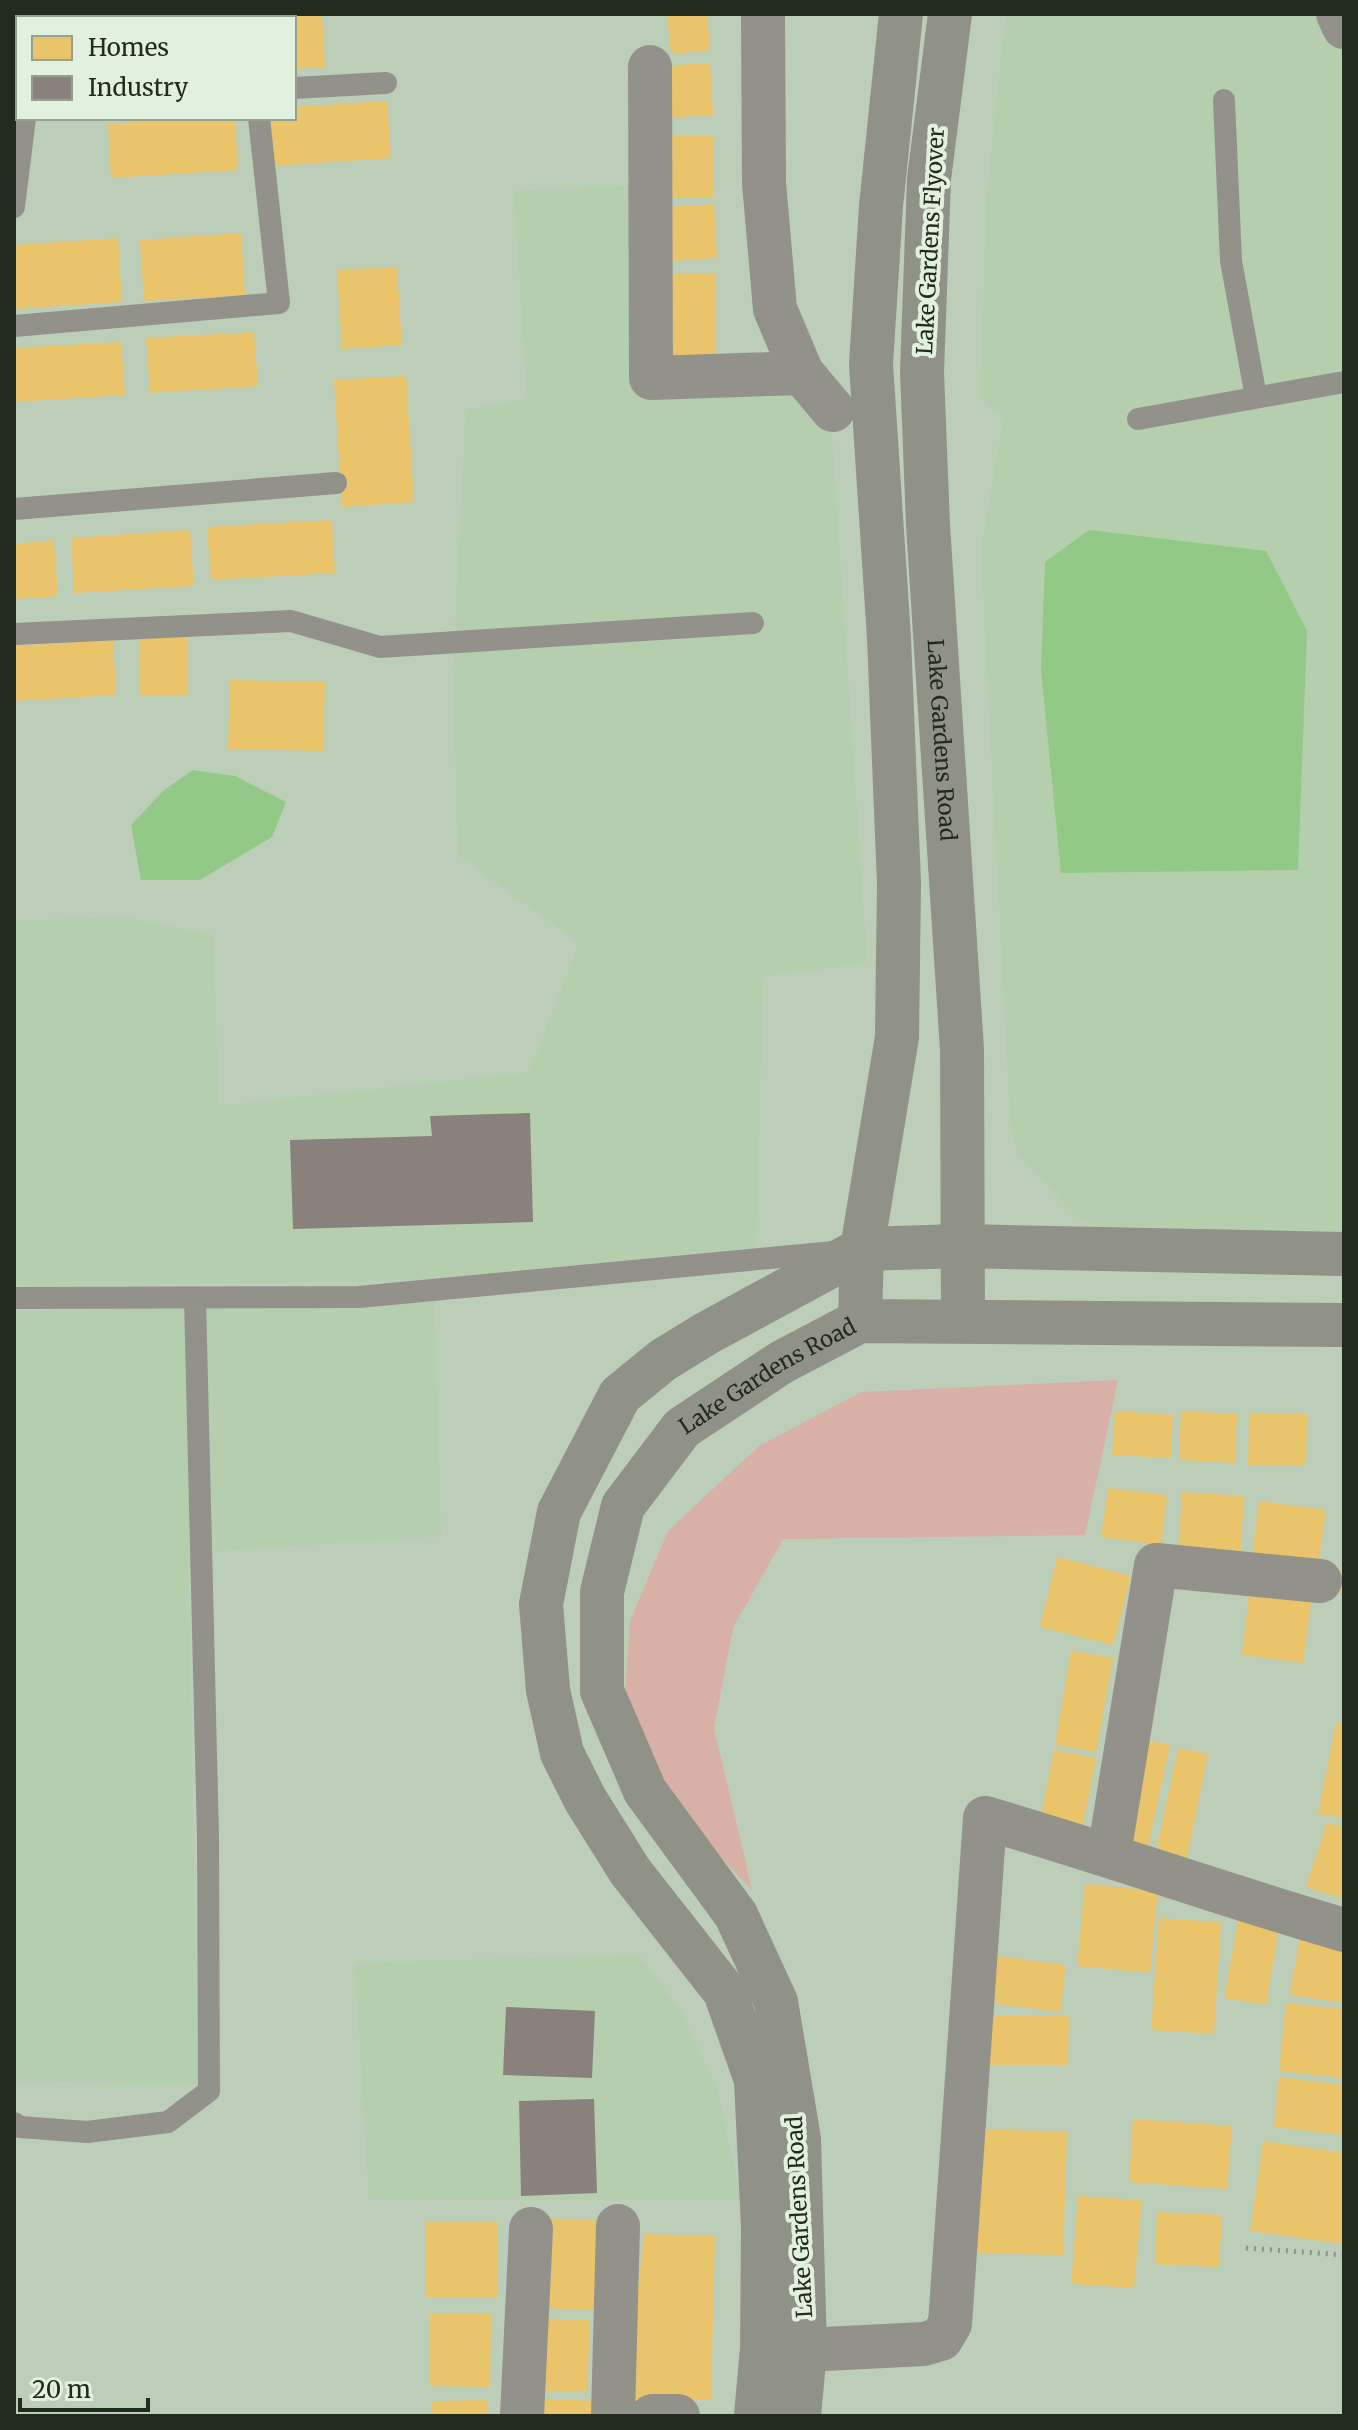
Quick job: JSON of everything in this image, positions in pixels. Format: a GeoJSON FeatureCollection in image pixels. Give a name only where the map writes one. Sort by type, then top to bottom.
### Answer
{"type":"FeatureCollection","features":[{"type":"Feature","properties":{"kind":"main road","name":"Lake Gardens Flyover"},"geometry":{"type":"LineString","coordinates":[[922,372],[929,179],[950,18]]}},
{"type":"Feature","properties":{"kind":"main road","name":"Lake Gardens Road"},"geometry":{"type":"LineString","coordinates":[[756,2416],[762,2348],[763,2228],[756,2080],[725,1992],[630,1871],[585,1799],[562,1753],[548,1690],[541,1604],[559,1512],[620,1395],[663,1360],[707,1333],[862,1249],[898,1021],[899,883],[889,638],[871,364],[881,206],[901,20]]}},
{"type":"Feature","properties":{"kind":"main road","name":"Lake Gardens Road"},"geometry":{"type":"LineString","coordinates":[[799,2416],[805,2350],[799,2139],[776,2002],[736,1915],[638,1777],[602,1691],[602,1592],[623,1506],[682,1428],[782,1362],[860,1321],[963,1319],[962,1050],[928,525],[922,372]]}},
{"type":"Feature","properties":{"kind":"main road"},"geometry":{"type":"LineString","coordinates":[[860,1321],[862,1249],[961,1246],[1344,1254]]}},
{"type":"Feature","properties":{"kind":"main road"},"geometry":{"type":"LineString","coordinates":[[963,1319],[1344,1325]]}},
{"type":"Feature","properties":{"kind":"street"},"geometry":{"type":"LineString","coordinates":[[763,14],[764,183],[775,309],[802,373],[833,410]]}},
{"type":"Feature","properties":{"kind":"street"},"geometry":{"type":"LineString","coordinates":[[1338,14],[1344,27]]}},
{"type":"Feature","properties":{"kind":"street"},"geometry":{"type":"LineString","coordinates":[[650,67],[651,378],[802,373]]}},
{"type":"Feature","properties":{"kind":"street"},"geometry":{"type":"LineString","coordinates":[[1109,1854],[1156,1565],[1320,1581]]}},
{"type":"Feature","properties":{"kind":"street"},"geometry":{"type":"LineString","coordinates":[[805,2350],[924,2344],[941,2339],[950,2324],[985,1818],[1109,1854],[1232,1898],[1344,1930]]}},
{"type":"Feature","properties":{"kind":"street"},"geometry":{"type":"LineString","coordinates":[[613,2416],[618,2226]]}},
{"type":"Feature","properties":{"kind":"street"},"geometry":{"type":"LineString","coordinates":[[522,2416],[531,2229]]}},
{"type":"Feature","properties":{"kind":"street"},"geometry":{"type":"LineString","coordinates":[[652,2416],[678,2416]]}},
{"type":"Feature","properties":{"kind":"lane"},"geometry":{"type":"LineString","coordinates":[[296,88],[386,83]]}},
{"type":"Feature","properties":{"kind":"lane"},"geometry":{"type":"LineString","coordinates":[[1224,100],[1231,261],[1256,397]]}},
{"type":"Feature","properties":{"kind":"lane"},"geometry":{"type":"LineString","coordinates":[[14,207],[25,120]]}},
{"type":"Feature","properties":{"kind":"lane"},"geometry":{"type":"LineString","coordinates":[[14,326],[279,303],[259,120]]}},
{"type":"Feature","properties":{"kind":"lane"},"geometry":{"type":"LineString","coordinates":[[1138,419],[1344,382]]}},
{"type":"Feature","properties":{"kind":"lane"},"geometry":{"type":"LineString","coordinates":[[14,509],[336,483]]}},
{"type":"Feature","properties":{"kind":"lane"},"geometry":{"type":"LineString","coordinates":[[14,634],[291,621],[380,647],[753,623]]}},
{"type":"Feature","properties":{"kind":"lane"},"geometry":{"type":"LineString","coordinates":[[14,1298],[359,1297],[862,1249]]}},
{"type":"Feature","properties":{"kind":"lane"},"geometry":{"type":"LineString","coordinates":[[14,2123],[20,2127],[87,2132],[168,2122],[209,2091],[208,1837],[195,1298]]}},
{"type":"Feature","properties":{"kind":"path"},"geometry":{"type":"LineString","coordinates":[[1246,2248],[1344,2255]]}},
{"type":"Feature","properties":{"kind":"shaded area"},"geometry":{"type":"Polygon","coordinates":[[[1006,14],[1344,14],[1344,1260],[1150,1249],[1079,1219],[1017,1154],[1010,1115],[981,552],[1004,415],[980,399],[987,195],[1006,14]]]}},
{"type":"Feature","properties":{"kind":"shaded area"},"geometry":{"type":"Polygon","coordinates":[[[644,185],[636,383],[796,380],[831,425],[867,963],[763,976],[756,1247],[418,1280],[14,1286],[14,921],[123,917],[213,935],[219,1106],[530,1072],[579,943],[458,855],[453,670],[466,410],[527,399],[514,191],[644,185]]]}},
{"type":"Feature","properties":{"kind":"shaded area"},"geometry":{"type":"Polygon","coordinates":[[[1089,530],[1266,551],[1307,631],[1298,870],[1061,873],[1041,670],[1045,562],[1089,530]]]}},
{"type":"Feature","properties":{"kind":"shaded area"},"geometry":{"type":"Polygon","coordinates":[[[193,770],[235,776],[286,802],[272,837],[200,880],[141,880],[131,825],[163,791],[193,770]]]}},
{"type":"Feature","properties":{"kind":"shaded area"},"geometry":{"type":"Polygon","coordinates":[[[434,1300],[441,1536],[188,1553],[198,2084],[14,2081],[14,1312],[434,1300]]]}},
{"type":"Feature","properties":{"kind":"shaded area"},"geometry":{"type":"Polygon","coordinates":[[[1118,1380],[1085,1535],[783,1539],[733,1628],[714,1728],[752,1890],[661,1794],[623,1720],[630,1621],[668,1531],[759,1446],[861,1392],[1118,1380]]]}},
{"type":"Feature","properties":{"kind":"shaded area"},"geometry":{"type":"Polygon","coordinates":[[[639,1955],[680,2010],[717,2089],[741,2200],[369,2199],[355,1963],[639,1955]]]}},
{"type":"Feature","properties":{"kind":"building: Homes"},"geometry":{"type":"Polygon","coordinates":[[[322,14],[325,67],[296,69],[296,16],[195,16],[322,14]]]}},
{"type":"Feature","properties":{"kind":"building: Homes"},"geometry":{"type":"Polygon","coordinates":[[[667,14],[707,14],[710,50],[671,54],[667,14]]]}},
{"type":"Feature","properties":{"kind":"building: Homes"},"geometry":{"type":"Polygon","coordinates":[[[710,63],[713,115],[663,118],[660,66],[710,63]]]}},
{"type":"Feature","properties":{"kind":"building: Homes"},"geometry":{"type":"Polygon","coordinates":[[[387,101],[391,158],[271,166],[268,120],[296,120],[296,107],[387,101]]]}},
{"type":"Feature","properties":{"kind":"building: Homes"},"geometry":{"type":"Polygon","coordinates":[[[235,120],[238,170],[111,178],[108,124],[235,120]]]}},
{"type":"Feature","properties":{"kind":"building: Homes"},"geometry":{"type":"Polygon","coordinates":[[[714,135],[714,197],[666,197],[665,136],[714,135]]]}},
{"type":"Feature","properties":{"kind":"building: Homes"},"geometry":{"type":"Polygon","coordinates":[[[714,204],[717,258],[670,261],[667,207],[714,204]]]}},
{"type":"Feature","properties":{"kind":"building: Homes"},"geometry":{"type":"Polygon","coordinates":[[[241,233],[245,295],[144,301],[140,240],[241,233]]]}},
{"type":"Feature","properties":{"kind":"building: Homes"},"geometry":{"type":"Polygon","coordinates":[[[118,238],[122,302],[14,309],[14,245],[118,238]]]}},
{"type":"Feature","properties":{"kind":"building: Homes"},"geometry":{"type":"Polygon","coordinates":[[[397,267],[402,345],[342,349],[337,270],[397,267]]]}},
{"type":"Feature","properties":{"kind":"building: Homes"},"geometry":{"type":"Polygon","coordinates":[[[715,273],[715,370],[669,371],[668,274],[715,273]]]}},
{"type":"Feature","properties":{"kind":"building: Homes"},"geometry":{"type":"Polygon","coordinates":[[[254,332],[258,386],[150,393],[146,338],[254,332]]]}},
{"type":"Feature","properties":{"kind":"building: Homes"},"geometry":{"type":"Polygon","coordinates":[[[121,342],[125,395],[14,402],[14,348],[121,342]]]}},
{"type":"Feature","properties":{"kind":"building: Homes"},"geometry":{"type":"Polygon","coordinates":[[[406,376],[414,502],[342,507],[334,380],[406,376]]]}},
{"type":"Feature","properties":{"kind":"building: Homes"},"geometry":{"type":"Polygon","coordinates":[[[332,520],[335,573],[211,580],[207,527],[332,520]]]}},
{"type":"Feature","properties":{"kind":"building: Homes"},"geometry":{"type":"Polygon","coordinates":[[[190,530],[194,586],[74,593],[71,538],[190,530]]]}},
{"type":"Feature","properties":{"kind":"building: Homes"},"geometry":{"type":"Polygon","coordinates":[[[54,540],[58,596],[14,599],[14,544],[54,540]]]}},
{"type":"Feature","properties":{"kind":"building: Homes"},"geometry":{"type":"Polygon","coordinates":[[[140,635],[188,636],[187,696],[139,695],[140,635]]]}},
{"type":"Feature","properties":{"kind":"building: Homes"},"geometry":{"type":"Polygon","coordinates":[[[113,640],[116,695],[14,701],[14,646],[113,640]]]}},
{"type":"Feature","properties":{"kind":"building: Homes"},"geometry":{"type":"Polygon","coordinates":[[[230,680],[325,682],[323,751],[228,749],[230,680]]]}},
{"type":"Feature","properties":{"kind":"building: Homes"},"geometry":{"type":"Polygon","coordinates":[[[1115,1411],[1173,1415],[1171,1458],[1112,1455],[1115,1411]]]}},
{"type":"Feature","properties":{"kind":"building: Homes"},"geometry":{"type":"Polygon","coordinates":[[[1181,1411],[1237,1414],[1235,1463],[1179,1460],[1181,1411]]]}},
{"type":"Feature","properties":{"kind":"building: Homes"},"geometry":{"type":"Polygon","coordinates":[[[1249,1413],[1307,1413],[1306,1466],[1248,1466],[1249,1413]]]}},
{"type":"Feature","properties":{"kind":"building: Homes"},"geometry":{"type":"Polygon","coordinates":[[[1108,1488],[1167,1495],[1161,1545],[1101,1537],[1108,1488]]]}},
{"type":"Feature","properties":{"kind":"building: Homes"},"geometry":{"type":"Polygon","coordinates":[[[1182,1492],[1244,1496],[1240,1557],[1178,1553],[1182,1492]]]}},
{"type":"Feature","properties":{"kind":"building: Homes"},"geometry":{"type":"Polygon","coordinates":[[[1259,1501],[1326,1510],[1318,1566],[1252,1558],[1259,1501]]]}},
{"type":"Feature","properties":{"kind":"building: Homes"},"geometry":{"type":"Polygon","coordinates":[[[1344,1556],[1344,1593],[1338,1592],[1344,1556]]]}},
{"type":"Feature","properties":{"kind":"building: Homes"},"geometry":{"type":"Polygon","coordinates":[[[1057,1557],[1131,1576],[1113,1645],[1040,1627],[1057,1557]]]}},
{"type":"Feature","properties":{"kind":"building: Homes"},"geometry":{"type":"Polygon","coordinates":[[[1250,1587],[1312,1595],[1303,1663],[1242,1655],[1250,1587]]]}},
{"type":"Feature","properties":{"kind":"building: Homes"},"geometry":{"type":"Polygon","coordinates":[[[1071,1651],[1113,1658],[1096,1752],[1055,1745],[1071,1651]]]}},
{"type":"Feature","properties":{"kind":"building: Homes"},"geometry":{"type":"Polygon","coordinates":[[[1336,1723],[1344,1724],[1344,1818],[1318,1814],[1336,1723]]]}},
{"type":"Feature","properties":{"kind":"building: Homes"},"geometry":{"type":"Polygon","coordinates":[[[1139,1738],[1170,1745],[1147,1852],[1115,1846],[1139,1738]]]}},
{"type":"Feature","properties":{"kind":"building: Homes"},"geometry":{"type":"Polygon","coordinates":[[[1178,1748],[1208,1754],[1186,1863],[1155,1856],[1178,1748]]]}},
{"type":"Feature","properties":{"kind":"building: Homes"},"geometry":{"type":"Polygon","coordinates":[[[1054,1750],[1096,1758],[1082,1828],[1040,1820],[1054,1750]]]}},
{"type":"Feature","properties":{"kind":"building: Homes"},"geometry":{"type":"Polygon","coordinates":[[[1327,1822],[1344,1828],[1344,1899],[1306,1887],[1327,1822]]]}},
{"type":"Feature","properties":{"kind":"building: Homes"},"geometry":{"type":"Polygon","coordinates":[[[1085,1884],[1158,1891],[1150,1973],[1077,1966],[1085,1884]]]}},
{"type":"Feature","properties":{"kind":"building: Homes"},"geometry":{"type":"Polygon","coordinates":[[[1239,1915],[1280,1922],[1266,2005],[1224,1998],[1239,1915]]]}},
{"type":"Feature","properties":{"kind":"building: Homes"},"geometry":{"type":"Polygon","coordinates":[[[1159,1918],[1221,1922],[1214,2034],[1151,2030],[1159,1918]]]}},
{"type":"Feature","properties":{"kind":"building: Homes"},"geometry":{"type":"Polygon","coordinates":[[[1300,1936],[1344,1943],[1344,2003],[1290,1995],[1300,1936]]]}},
{"type":"Feature","properties":{"kind":"building: Homes"},"geometry":{"type":"Polygon","coordinates":[[[989,1955],[1066,1965],[1060,2012],[984,2002],[989,1955]]]}},
{"type":"Feature","properties":{"kind":"building: Homes"},"geometry":{"type":"Polygon","coordinates":[[[1286,2003],[1344,2009],[1344,2078],[1279,2071],[1286,2003]]]}},
{"type":"Feature","properties":{"kind":"building: Homes"},"geometry":{"type":"Polygon","coordinates":[[[1069,2015],[1068,2065],[982,2065],[982,2016],[1069,2015]]]}},
{"type":"Feature","properties":{"kind":"building: Homes"},"geometry":{"type":"Polygon","coordinates":[[[1279,2077],[1344,2085],[1344,2135],[1274,2127],[1279,2077]]]}},
{"type":"Feature","properties":{"kind":"building: Homes"},"geometry":{"type":"Polygon","coordinates":[[[1133,2119],[1232,2126],[1227,2189],[1129,2182],[1133,2119]]]}},
{"type":"Feature","properties":{"kind":"building: Homes"},"geometry":{"type":"Polygon","coordinates":[[[978,2129],[1067,2132],[1063,2255],[974,2253],[978,2129]]]}},
{"type":"Feature","properties":{"kind":"building: Homes"},"geometry":{"type":"Polygon","coordinates":[[[1263,2141],[1344,2153],[1344,2244],[1250,2231],[1263,2141]]]}},
{"type":"Feature","properties":{"kind":"building: Homes"},"geometry":{"type":"Polygon","coordinates":[[[1078,2196],[1142,2200],[1134,2288],[1071,2284],[1078,2196]]]}},
{"type":"Feature","properties":{"kind":"building: Homes"},"geometry":{"type":"Polygon","coordinates":[[[1157,2212],[1222,2215],[1219,2267],[1155,2264],[1157,2212]]]}},
{"type":"Feature","properties":{"kind":"building: Homes"},"geometry":{"type":"Polygon","coordinates":[[[539,2218],[607,2221],[604,2310],[535,2308],[539,2218]]]}},
{"type":"Feature","properties":{"kind":"building: Homes"},"geometry":{"type":"Polygon","coordinates":[[[426,2221],[498,2222],[498,2298],[426,2298],[426,2221]]]}},
{"type":"Feature","properties":{"kind":"building: Homes"},"geometry":{"type":"Polygon","coordinates":[[[644,2234],[715,2236],[711,2399],[625,2403],[644,2234]]]}},
{"type":"Feature","properties":{"kind":"building: Homes"},"geometry":{"type":"Polygon","coordinates":[[[430,2314],[491,2314],[490,2387],[430,2386],[430,2314]]]}},
{"type":"Feature","properties":{"kind":"building: Homes"},"geometry":{"type":"Polygon","coordinates":[[[530,2318],[590,2320],[587,2392],[527,2391],[530,2318]]]}},
{"type":"Feature","properties":{"kind":"building: Homes"},"geometry":{"type":"Polygon","coordinates":[[[531,2398],[596,2401],[595,2416],[531,2416],[531,2398]]]}},
{"type":"Feature","properties":{"kind":"building: Homes"},"geometry":{"type":"Polygon","coordinates":[[[488,2400],[488,2416],[432,2416],[432,2401],[488,2400]]]}},
{"type":"Feature","properties":{"kind":"building: Industry"},"geometry":{"type":"Polygon","coordinates":[[[530,1113],[533,1222],[293,1229],[290,1140],[432,1136],[430,1116],[530,1113]]]}},
{"type":"Feature","properties":{"kind":"building: Industry"},"geometry":{"type":"Polygon","coordinates":[[[506,2007],[595,2011],[592,2078],[503,2075],[506,2007]]]}},
{"type":"Feature","properties":{"kind":"building: Industry"},"geometry":{"type":"Polygon","coordinates":[[[594,2099],[597,2193],[521,2196],[519,2101],[594,2099]]]}}]}
